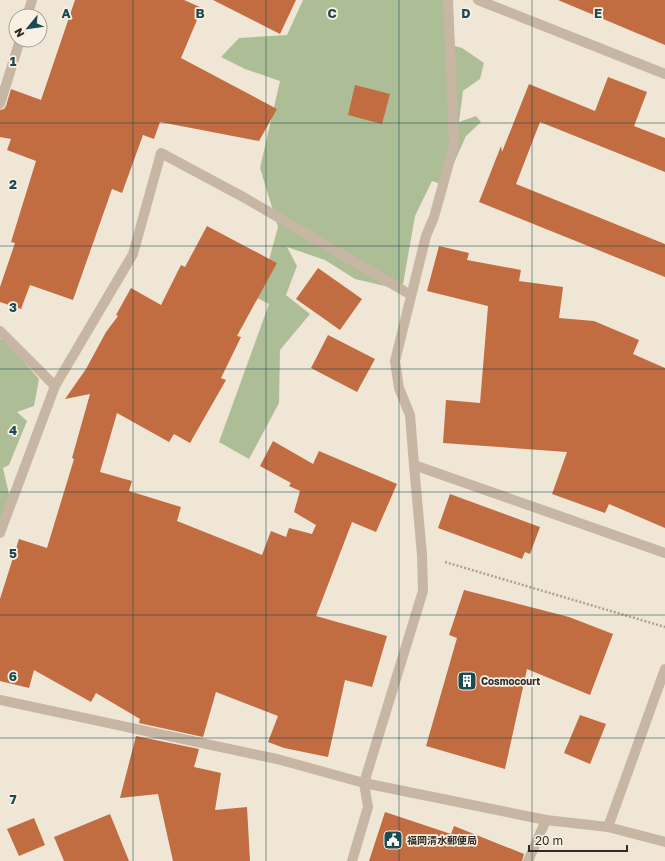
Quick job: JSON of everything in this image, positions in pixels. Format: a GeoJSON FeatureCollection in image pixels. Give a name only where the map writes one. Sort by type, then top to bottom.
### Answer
{"type":"FeatureCollection","features":[{"type":"Feature","properties":{"kind":"street"},"geometry":{"type":"LineString","coordinates":[[352,861],[368,807],[364,783],[423,591],[422,555],[410,415],[399,388],[394,361],[426,236],[434,217],[454,145],[448,0]]}},
{"type":"Feature","properties":{"kind":"street"},"geometry":{"type":"LineString","coordinates":[[478,0],[665,74]]}},
{"type":"Feature","properties":{"kind":"street"},"geometry":{"type":"LineString","coordinates":[[0,104],[18,48]]}},
{"type":"Feature","properties":{"kind":"street"},"geometry":{"type":"LineString","coordinates":[[0,533],[54,386],[132,254],[161,152],[246,198],[411,295]]}},
{"type":"Feature","properties":{"kind":"street"},"geometry":{"type":"LineString","coordinates":[[0,331],[54,386]]}},
{"type":"Feature","properties":{"kind":"street"},"geometry":{"type":"LineString","coordinates":[[414,465],[665,553]]}},
{"type":"Feature","properties":{"kind":"street"},"geometry":{"type":"LineString","coordinates":[[608,827],[665,669]]}},
{"type":"Feature","properties":{"kind":"street"},"geometry":{"type":"LineString","coordinates":[[0,700],[277,759],[364,783],[546,820],[608,827],[665,842]]}},
{"type":"Feature","properties":{"kind":"street"},"geometry":{"type":"LineString","coordinates":[[528,861],[546,820]]}},
{"type":"Feature","properties":{"kind":"path"},"geometry":{"type":"LineString","coordinates":[[422,555],[665,627]]}},
{"type":"Feature","properties":{"kind":"green space"},"geometry":{"type":"Polygon","coordinates":[[[303,0],[448,0],[452,45],[462,48],[484,63],[480,79],[463,91],[459,122],[476,116],[481,122],[466,136],[444,185],[432,181],[415,216],[402,290],[355,279],[325,260],[287,247],[297,266],[286,295],[310,314],[280,350],[279,403],[249,459],[219,442],[269,304],[242,290],[264,278],[278,227],[260,168],[280,81],[245,69],[221,57],[239,38],[287,35],[303,0]]]}},
{"type":"Feature","properties":{"kind":"green space"},"geometry":{"type":"Polygon","coordinates":[[[0,339],[5,340],[39,379],[34,406],[17,412],[27,421],[9,465],[3,468],[11,503],[0,519],[0,339]]]}},
{"type":"Feature","properties":{"kind":"building"},"geometry":{"type":"Polygon","coordinates":[[[75,0],[184,0],[202,8],[181,58],[277,109],[259,141],[160,122],[154,139],[143,135],[122,193],[112,189],[73,300],[30,285],[21,309],[0,302],[0,287],[15,243],[11,242],[36,161],[7,150],[11,139],[0,137],[0,110],[4,109],[6,106],[11,89],[41,100],[75,0]]]}},
{"type":"Feature","properties":{"kind":"building"},"geometry":{"type":"Polygon","coordinates":[[[213,0],[296,0],[280,34],[213,0]]]}},
{"type":"Feature","properties":{"kind":"building"},"geometry":{"type":"Polygon","coordinates":[[[558,0],[665,0],[665,45],[558,0]]]}},
{"type":"Feature","properties":{"kind":"building"},"geometry":{"type":"Polygon","coordinates":[[[608,77],[647,92],[634,126],[665,138],[665,172],[540,122],[516,184],[665,244],[665,277],[479,202],[501,146],[502,152],[529,84],[595,111],[608,77]]]}},
{"type":"Feature","properties":{"kind":"building"},"geometry":{"type":"Polygon","coordinates":[[[355,85],[390,94],[382,124],[348,115],[355,85]]]}},
{"type":"Feature","properties":{"kind":"building"},"geometry":{"type":"Polygon","coordinates":[[[207,226],[277,263],[237,336],[241,337],[221,378],[226,380],[190,443],[174,434],[169,442],[117,413],[100,472],[132,481],[129,491],[181,507],[177,521],[262,555],[271,531],[286,537],[289,528],[312,534],[316,525],[294,512],[300,491],[289,486],[291,483],[260,466],[273,441],[313,464],[319,451],[397,484],[376,532],[352,522],[316,616],[387,636],[372,687],[345,680],[328,757],[284,748],[268,742],[278,716],[216,692],[203,737],[139,723],[140,719],[96,693],[91,702],[34,670],[29,688],[0,681],[0,599],[19,539],[47,548],[74,459],[72,458],[90,394],[65,399],[86,369],[106,332],[118,316],[116,315],[131,288],[161,305],[181,265],[185,267],[207,226]]]}},
{"type":"Feature","properties":{"kind":"building"},"geometry":{"type":"Polygon","coordinates":[[[439,246],[469,253],[467,260],[521,270],[519,281],[563,287],[559,318],[594,321],[639,340],[633,354],[665,368],[665,528],[609,504],[605,513],[552,494],[567,452],[443,443],[446,400],[480,403],[488,306],[427,291],[439,246]]]}},
{"type":"Feature","properties":{"kind":"building"},"geometry":{"type":"Polygon","coordinates":[[[318,268],[362,299],[340,330],[296,299],[318,268]]]}},
{"type":"Feature","properties":{"kind":"building"},"geometry":{"type":"Polygon","coordinates":[[[328,335],[375,359],[357,392],[311,368],[328,335]]]}},
{"type":"Feature","properties":{"kind":"building"},"geometry":{"type":"Polygon","coordinates":[[[450,494],[540,527],[530,554],[525,552],[522,559],[438,528],[450,494]]]}},
{"type":"Feature","properties":{"kind":"building"},"geometry":{"type":"Polygon","coordinates":[[[464,590],[569,617],[613,634],[590,695],[527,669],[505,769],[426,746],[457,638],[449,635],[464,590]]]}},
{"type":"Feature","properties":{"kind":"building"},"geometry":{"type":"Polygon","coordinates":[[[580,715],[606,724],[590,764],[564,753],[580,715]]]}},
{"type":"Feature","properties":{"kind":"building"},"geometry":{"type":"Polygon","coordinates":[[[136,736],[199,749],[194,767],[221,773],[215,810],[247,807],[250,861],[173,861],[158,794],[120,798],[136,736]]]}},
{"type":"Feature","properties":{"kind":"building"},"geometry":{"type":"Polygon","coordinates":[[[385,812],[451,834],[454,826],[524,854],[522,861],[369,861],[385,812]]]}},
{"type":"Feature","properties":{"kind":"building"},"geometry":{"type":"Polygon","coordinates":[[[110,814],[129,861],[64,861],[54,837],[110,814]]]}},
{"type":"Feature","properties":{"kind":"building"},"geometry":{"type":"Polygon","coordinates":[[[34,818],[45,845],[19,856],[7,829],[34,818]]]}},
{"type":"Feature","properties":{"kind":"place","name":"Cosmocourt"},"geometry":{"type":"Point","coordinates":[467,681]}},
{"type":"Feature","properties":{"kind":"place","name":"福岡清水郵便局"},"geometry":{"type":"Point","coordinates":[393,840]}}]}
